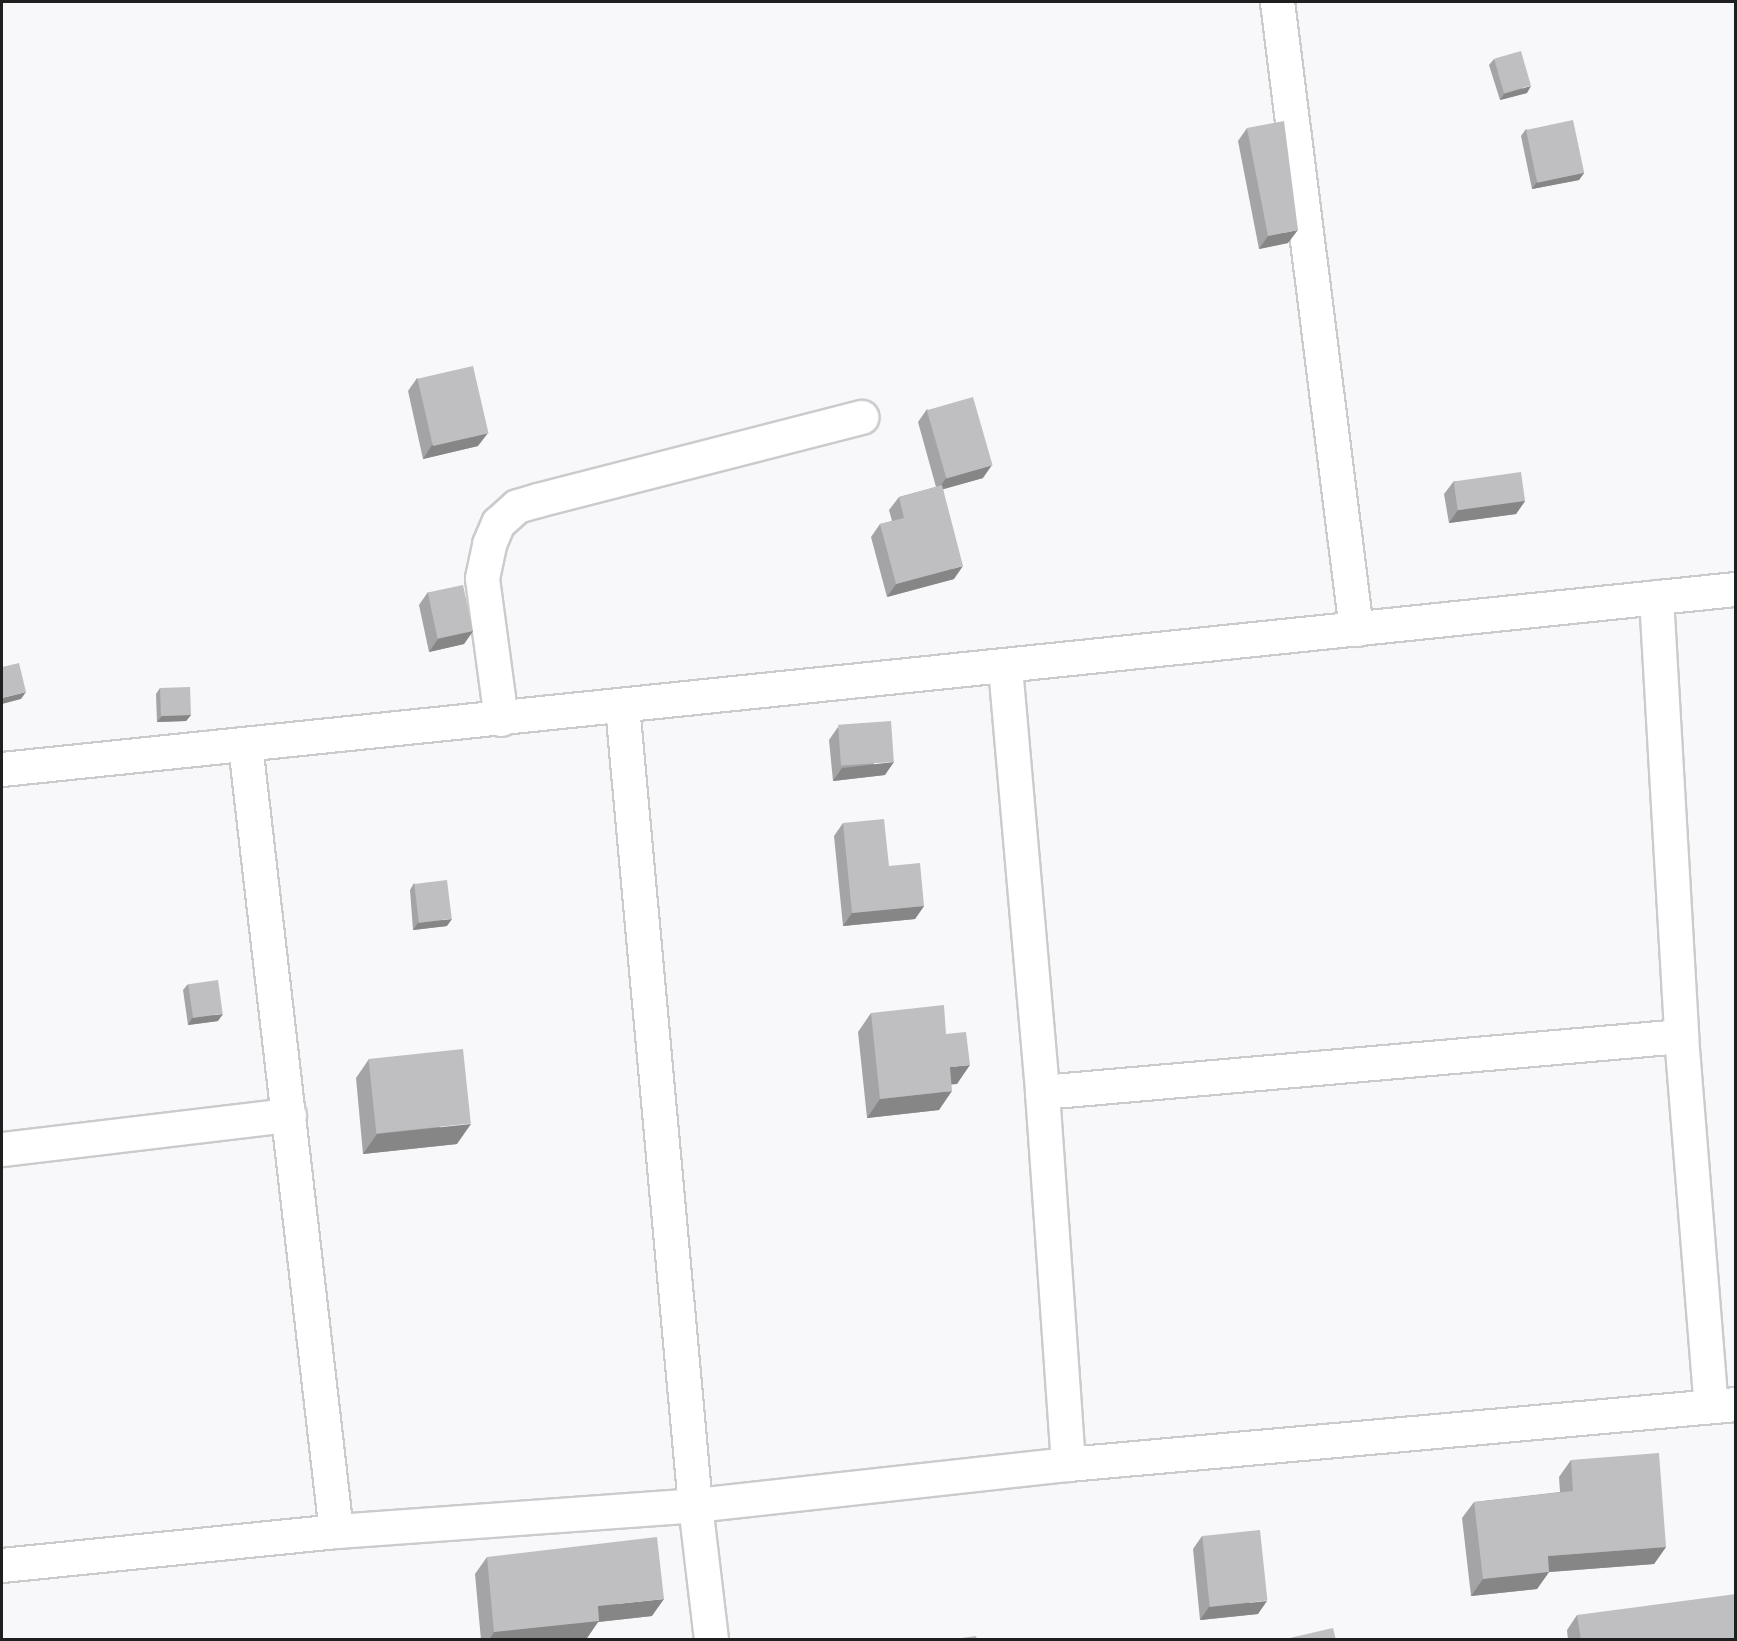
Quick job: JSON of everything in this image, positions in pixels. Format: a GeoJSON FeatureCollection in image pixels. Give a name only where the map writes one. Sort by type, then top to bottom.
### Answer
{"type":"FeatureCollection","features":[{"type":"Feature","properties":{"kind":"street"},"geometry":{"type":"LineString","coordinates":[[1277,2],[1356,629]]}},
{"type":"Feature","properties":{"kind":"street"},"geometry":{"type":"LineString","coordinates":[[501,719],[482,578],[489,544],[498,523],[517,506],[862,417]]}},
{"type":"Feature","properties":{"kind":"street"},"geometry":{"type":"LineString","coordinates":[[2,769],[1736,590]]}},
{"type":"Feature","properties":{"kind":"street"},"geometry":{"type":"LineString","coordinates":[[2,1565],[336,1531],[695,1505],[1068,1464],[1723,1405],[1681,1036],[1656,597]]}},
{"type":"Feature","properties":{"kind":"street"},"geometry":{"type":"LineString","coordinates":[[1005,667],[1042,1092],[1068,1464]]}},
{"type":"Feature","properties":{"kind":"street"},"geometry":{"type":"LineString","coordinates":[[622,706],[695,1505],[711,1640]]}},
{"type":"Feature","properties":{"kind":"street"},"geometry":{"type":"LineString","coordinates":[[245,744],[336,1531]]}},
{"type":"Feature","properties":{"kind":"street"},"geometry":{"type":"LineString","coordinates":[[1042,1092],[1681,1036]]}},
{"type":"Feature","properties":{"kind":"street"},"geometry":{"type":"LineString","coordinates":[[2,1149],[289,1115]]}},
{"type":"Feature","properties":{"kind":"building"},"geometry":{"type":"Polygon","coordinates":[[[1521,51],[1531,86],[1504,93],[1494,59],[1521,51]]]}},
{"type":"Feature","properties":{"kind":"building"},"geometry":{"type":"Polygon","coordinates":[[[1573,120],[1584,173],[1537,183],[1526,130],[1573,120]]]}},
{"type":"Feature","properties":{"kind":"building"},"geometry":{"type":"Polygon","coordinates":[[[1284,121],[1298,230],[1268,236],[1247,128],[1284,121]]]}},
{"type":"Feature","properties":{"kind":"building"},"geometry":{"type":"Polygon","coordinates":[[[473,366],[489,433],[433,446],[417,379],[473,366]]]}},
{"type":"Feature","properties":{"kind":"building"},"geometry":{"type":"Polygon","coordinates":[[[973,397],[993,465],[946,478],[927,410],[973,397]]]}},
{"type":"Feature","properties":{"kind":"building"},"geometry":{"type":"Polygon","coordinates":[[[1521,472],[1525,501],[1458,510],[1454,481],[1521,472]]]}},
{"type":"Feature","properties":{"kind":"building"},"geometry":{"type":"Polygon","coordinates":[[[942,485],[963,566],[896,584],[880,524],[904,518],[899,497],[942,485]]]}},
{"type":"Feature","properties":{"kind":"building"},"geometry":{"type":"Polygon","coordinates":[[[463,585],[473,631],[438,638],[428,592],[463,585]]]}},
{"type":"Feature","properties":{"kind":"building"},"geometry":{"type":"Polygon","coordinates":[[[19,663],[26,692],[2,698],[2,667],[19,663]]]}},
{"type":"Feature","properties":{"kind":"building"},"geometry":{"type":"Polygon","coordinates":[[[190,687],[191,715],[161,716],[160,688],[190,687]]]}},
{"type":"Feature","properties":{"kind":"building"},"geometry":{"type":"Polygon","coordinates":[[[891,721],[894,762],[841,766],[838,725],[891,721]]]}},
{"type":"Feature","properties":{"kind":"building"},"geometry":{"type":"Polygon","coordinates":[[[884,819],[889,866],[920,863],[924,906],[852,913],[843,823],[884,819]]]}},
{"type":"Feature","properties":{"kind":"building"},"geometry":{"type":"Polygon","coordinates":[[[447,880],[452,919],[419,923],[414,884],[447,880]]]}},
{"type":"Feature","properties":{"kind":"building"},"geometry":{"type":"Polygon","coordinates":[[[218,980],[223,1014],[193,1018],[188,984],[218,980]]]}},
{"type":"Feature","properties":{"kind":"building"},"geometry":{"type":"Polygon","coordinates":[[[944,1005],[946,1034],[966,1032],[970,1065],[950,1067],[952,1091],[880,1099],[871,1013],[944,1005]]]}},
{"type":"Feature","properties":{"kind":"building"},"geometry":{"type":"Polygon","coordinates":[[[463,1049],[471,1124],[376,1134],[369,1059],[463,1049]]]}},
{"type":"Feature","properties":{"kind":"building"},"geometry":{"type":"Polygon","coordinates":[[[1659,1453],[1666,1547],[1548,1556],[1549,1572],[1483,1579],[1474,1502],[1573,1491],[1571,1460],[1659,1453]]]}},
{"type":"Feature","properties":{"kind":"building"},"geometry":{"type":"Polygon","coordinates":[[[1260,1530],[1267,1601],[1210,1607],[1202,1536],[1260,1530]]]}},
{"type":"Feature","properties":{"kind":"building"},"geometry":{"type":"Polygon","coordinates":[[[657,1537],[664,1599],[598,1606],[599,1621],[494,1632],[487,1557],[657,1537]]]}},
{"type":"Feature","properties":{"kind":"building"},"geometry":{"type":"Polygon","coordinates":[[[1736,1594],[1736,1640],[1581,1640],[1577,1615],[1736,1594]]]}},
{"type":"Feature","properties":{"kind":"building"},"geometry":{"type":"Polygon","coordinates":[[[1333,1628],[1336,1640],[1281,1640],[1333,1628]]]}},
{"type":"Feature","properties":{"kind":"building"},"geometry":{"type":"Polygon","coordinates":[[[976,1636],[977,1640],[947,1640],[976,1636]]]}}]}
